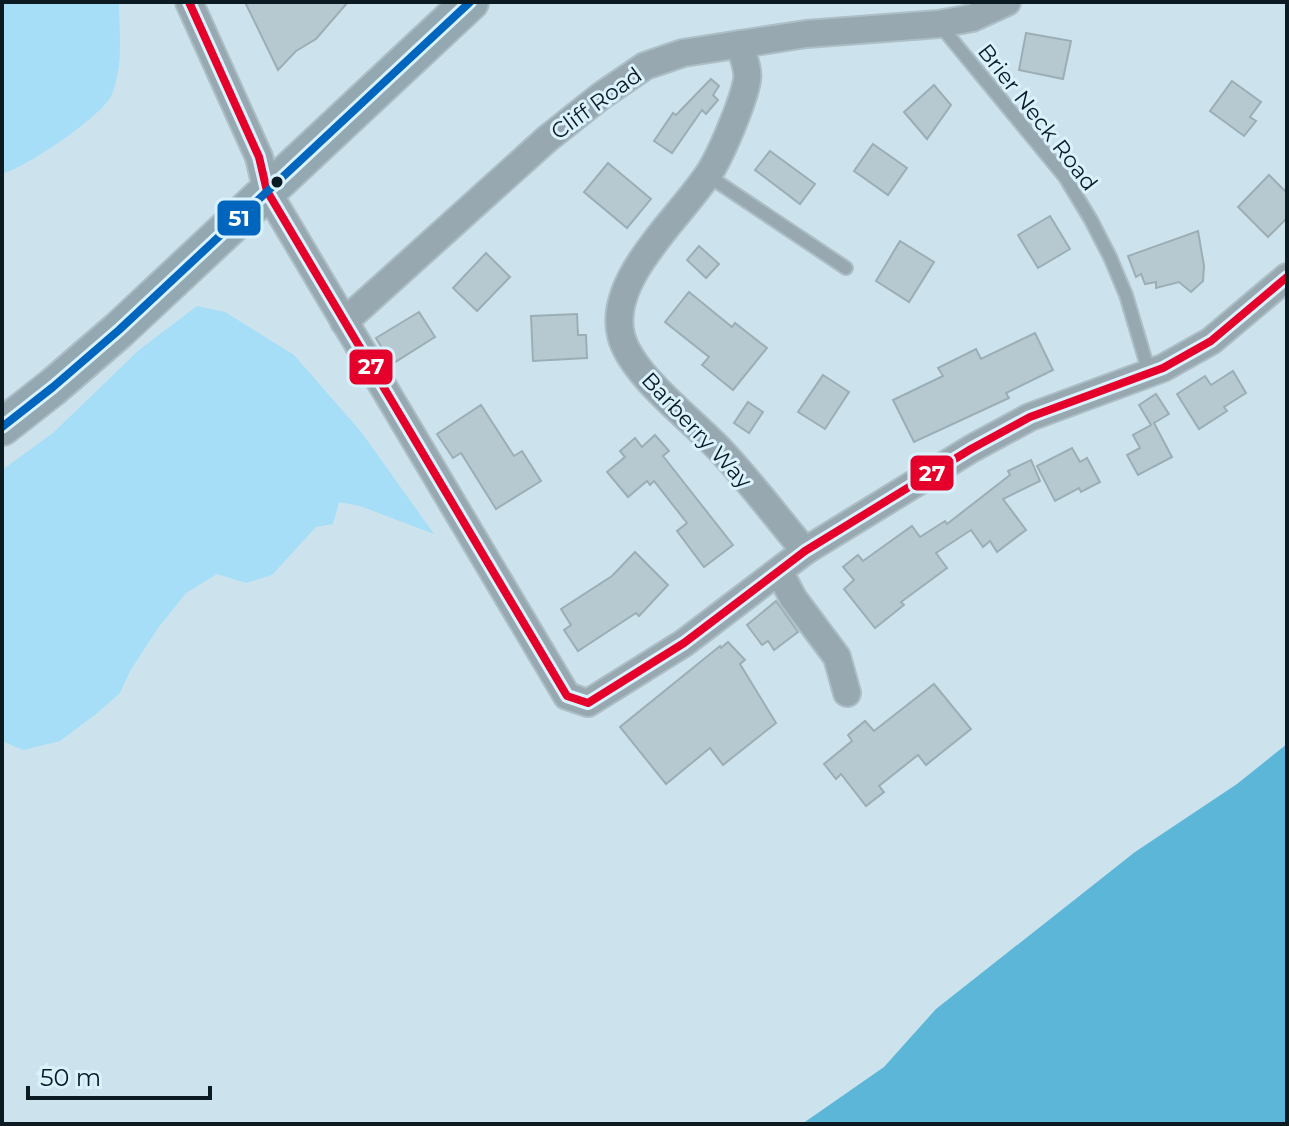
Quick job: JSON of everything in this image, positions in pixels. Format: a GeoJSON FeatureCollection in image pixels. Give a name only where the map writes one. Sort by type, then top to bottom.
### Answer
{"type":"FeatureCollection","features":[{"type":"Feature","properties":{"kind":"main road"},"geometry":{"type":"LineString","coordinates":[[2,427],[119,330],[470,2]]}},
{"type":"Feature","properties":{"kind":"street"},"geometry":{"type":"LineString","coordinates":[[189,2],[259,157],[267,191],[567,696],[588,703],[684,643],[805,551],[971,449],[1030,417],[1163,368],[1211,341],[1287,277]]}},
{"type":"Feature","properties":{"kind":"street","name":"Cliff Road"},"geometry":{"type":"LineString","coordinates":[[344,322],[547,139],[645,66],[683,53],[806,34],[939,24],[972,18],[1007,2]]}},
{"type":"Feature","properties":{"kind":"street","name":"Barberry Way"},"geometry":{"type":"LineString","coordinates":[[740,44],[748,78],[735,115],[707,175],[634,268],[620,312],[621,335],[646,376],[723,453],[805,551]]}},
{"type":"Feature","properties":{"kind":"street"},"geometry":{"type":"LineString","coordinates":[[779,571],[793,598],[837,657],[847,693]]}},
{"type":"Feature","properties":{"kind":"lane","name":"Brier Neck Road"},"geometry":{"type":"LineString","coordinates":[[939,24],[1065,177],[1091,220],[1126,295],[1149,372]]}},
{"type":"Feature","properties":{"kind":"lane"},"geometry":{"type":"LineString","coordinates":[[707,175],[846,268]]}},
{"type":"Feature","properties":{"kind":"shaded area"},"geometry":{"type":"Polygon","coordinates":[[[2,2],[119,2],[120,48],[116,83],[106,104],[62,140],[2,174],[2,2]]]}},
{"type":"Feature","properties":{"kind":"shaded area"},"geometry":{"type":"Polygon","coordinates":[[[197,306],[225,312],[294,355],[362,433],[434,534],[360,506],[339,502],[333,524],[316,527],[272,575],[246,583],[217,574],[186,593],[158,628],[130,671],[120,693],[60,741],[23,750],[2,741],[2,470],[53,433],[139,350],[197,306]]]}},
{"type":"Feature","properties":{"kind":"shaded area"},"geometry":{"type":"Polygon","coordinates":[[[1287,744],[1287,1124],[802,1124],[884,1067],[936,1009],[1135,852],[1237,784],[1287,744]]]}},
{"type":"Feature","properties":{"kind":"building"},"geometry":{"type":"Polygon","coordinates":[[[245,2],[348,2],[316,39],[296,51],[278,70],[245,2]]]}},
{"type":"Feature","properties":{"kind":"building"},"geometry":{"type":"Polygon","coordinates":[[[1026,33],[1071,41],[1063,79],[1019,70],[1026,33]]]}},
{"type":"Feature","properties":{"kind":"building"},"geometry":{"type":"Polygon","coordinates":[[[711,79],[719,86],[713,95],[718,100],[706,114],[702,110],[672,153],[654,141],[673,113],[676,115],[711,79]]]}},
{"type":"Feature","properties":{"kind":"building"},"geometry":{"type":"Polygon","coordinates":[[[1232,81],[1261,102],[1250,117],[1256,121],[1244,136],[1210,111],[1232,81]]]}},
{"type":"Feature","properties":{"kind":"building"},"geometry":{"type":"Polygon","coordinates":[[[934,85],[951,105],[927,139],[904,112],[934,85]]]}},
{"type":"Feature","properties":{"kind":"building"},"geometry":{"type":"Polygon","coordinates":[[[873,144],[907,168],[888,195],[854,171],[873,144]]]}},
{"type":"Feature","properties":{"kind":"building"},"geometry":{"type":"Polygon","coordinates":[[[770,151],[815,184],[800,204],[755,170],[770,151]]]}},
{"type":"Feature","properties":{"kind":"building"},"geometry":{"type":"Polygon","coordinates":[[[608,163],[651,199],[627,228],[584,192],[608,163]]]}},
{"type":"Feature","properties":{"kind":"building"},"geometry":{"type":"Polygon","coordinates":[[[1269,175],[1287,193],[1287,218],[1268,237],[1238,207],[1269,175]]]}},
{"type":"Feature","properties":{"kind":"building"},"geometry":{"type":"Polygon","coordinates":[[[1050,216],[1070,249],[1038,268],[1018,235],[1050,216]]]}},
{"type":"Feature","properties":{"kind":"building"},"geometry":{"type":"Polygon","coordinates":[[[1198,231],[1204,266],[1203,281],[1191,292],[1179,282],[1156,288],[1156,282],[1145,284],[1141,274],[1136,277],[1128,256],[1198,231]]]}},
{"type":"Feature","properties":{"kind":"building"},"geometry":{"type":"Polygon","coordinates":[[[900,241],[934,262],[909,302],[876,281],[900,241]]]}},
{"type":"Feature","properties":{"kind":"building"},"geometry":{"type":"Polygon","coordinates":[[[699,246],[719,264],[706,278],[687,260],[699,246]]]}},
{"type":"Feature","properties":{"kind":"building"},"geometry":{"type":"Polygon","coordinates":[[[486,253],[510,277],[477,311],[453,288],[486,253]]]}},
{"type":"Feature","properties":{"kind":"building"},"geometry":{"type":"Polygon","coordinates":[[[689,292],[732,327],[735,323],[767,348],[733,390],[702,365],[709,357],[665,322],[689,292]]]}},
{"type":"Feature","properties":{"kind":"building"},"geometry":{"type":"Polygon","coordinates":[[[419,312],[435,337],[392,364],[376,338],[419,312]]]}},
{"type":"Feature","properties":{"kind":"building"},"geometry":{"type":"Polygon","coordinates":[[[577,314],[578,335],[586,335],[587,358],[533,361],[531,316],[577,314]]]}},
{"type":"Feature","properties":{"kind":"building"},"geometry":{"type":"Polygon","coordinates":[[[1035,333],[1053,370],[1006,393],[1009,398],[914,442],[893,400],[943,376],[938,368],[976,349],[981,359],[1035,333]]]}},
{"type":"Feature","properties":{"kind":"building"},"geometry":{"type":"Polygon","coordinates":[[[1233,371],[1246,393],[1224,407],[1227,411],[1199,429],[1177,394],[1205,376],[1211,385],[1233,371]]]}},
{"type":"Feature","properties":{"kind":"building"},"geometry":{"type":"Polygon","coordinates":[[[823,375],[849,392],[825,429],[798,412],[823,375]]]}},
{"type":"Feature","properties":{"kind":"building"},"geometry":{"type":"Polygon","coordinates":[[[1156,394],[1169,414],[1154,423],[1172,457],[1138,475],[1127,455],[1140,448],[1133,435],[1151,425],[1139,405],[1156,394]]]}},
{"type":"Feature","properties":{"kind":"building"},"geometry":{"type":"Polygon","coordinates":[[[748,402],[763,412],[749,433],[734,423],[748,402]]]}},
{"type":"Feature","properties":{"kind":"building"},"geometry":{"type":"Polygon","coordinates":[[[481,405],[514,456],[522,451],[541,481],[496,509],[461,453],[453,458],[437,434],[481,405]]]}},
{"type":"Feature","properties":{"kind":"building"},"geometry":{"type":"Polygon","coordinates":[[[655,435],[669,451],[663,456],[733,545],[704,567],[677,531],[687,523],[654,481],[650,485],[647,481],[628,497],[607,472],[625,457],[620,451],[635,438],[642,447],[655,435]]]}},
{"type":"Feature","properties":{"kind":"building"},"geometry":{"type":"Polygon","coordinates":[[[1072,448],[1080,462],[1087,458],[1100,482],[1081,492],[1079,488],[1055,501],[1037,466],[1072,448]]]}},
{"type":"Feature","properties":{"kind":"building"},"geometry":{"type":"Polygon","coordinates":[[[1031,460],[1040,481],[1003,499],[1026,530],[997,552],[990,541],[983,547],[971,530],[936,553],[947,568],[901,602],[904,605],[875,628],[844,589],[854,580],[843,567],[858,555],[863,561],[912,526],[920,537],[945,521],[947,524],[1010,475],[1008,471],[1031,460]]]}},
{"type":"Feature","properties":{"kind":"building"},"geometry":{"type":"Polygon","coordinates":[[[635,552],[668,585],[639,616],[636,613],[578,651],[564,630],[571,625],[561,609],[612,576],[635,552]]]}},
{"type":"Feature","properties":{"kind":"building"},"geometry":{"type":"Polygon","coordinates":[[[776,601],[798,632],[774,650],[768,641],[762,645],[747,625],[776,601]]]}},
{"type":"Feature","properties":{"kind":"building"},"geometry":{"type":"Polygon","coordinates":[[[728,642],[745,660],[740,664],[776,723],[723,765],[710,748],[666,784],[620,727],[728,642]]]}},
{"type":"Feature","properties":{"kind":"building"},"geometry":{"type":"Polygon","coordinates":[[[934,684],[971,729],[926,765],[918,755],[879,786],[884,792],[866,806],[841,774],[836,779],[824,764],[852,741],[848,735],[865,721],[874,731],[934,684]]]}},
{"type":"Feature","properties":{"kind":"transit line","name":"27"},"geometry":{"type":"LineString","coordinates":[[189,2],[259,157],[267,191],[567,696],[588,703],[684,643],[805,551],[971,449],[1030,417],[1163,368],[1211,341],[1287,277]]}},
{"type":"Feature","properties":{"kind":"transit line","name":"51"},"geometry":{"type":"LineString","coordinates":[[2,427],[119,330],[470,2]]}}]}
